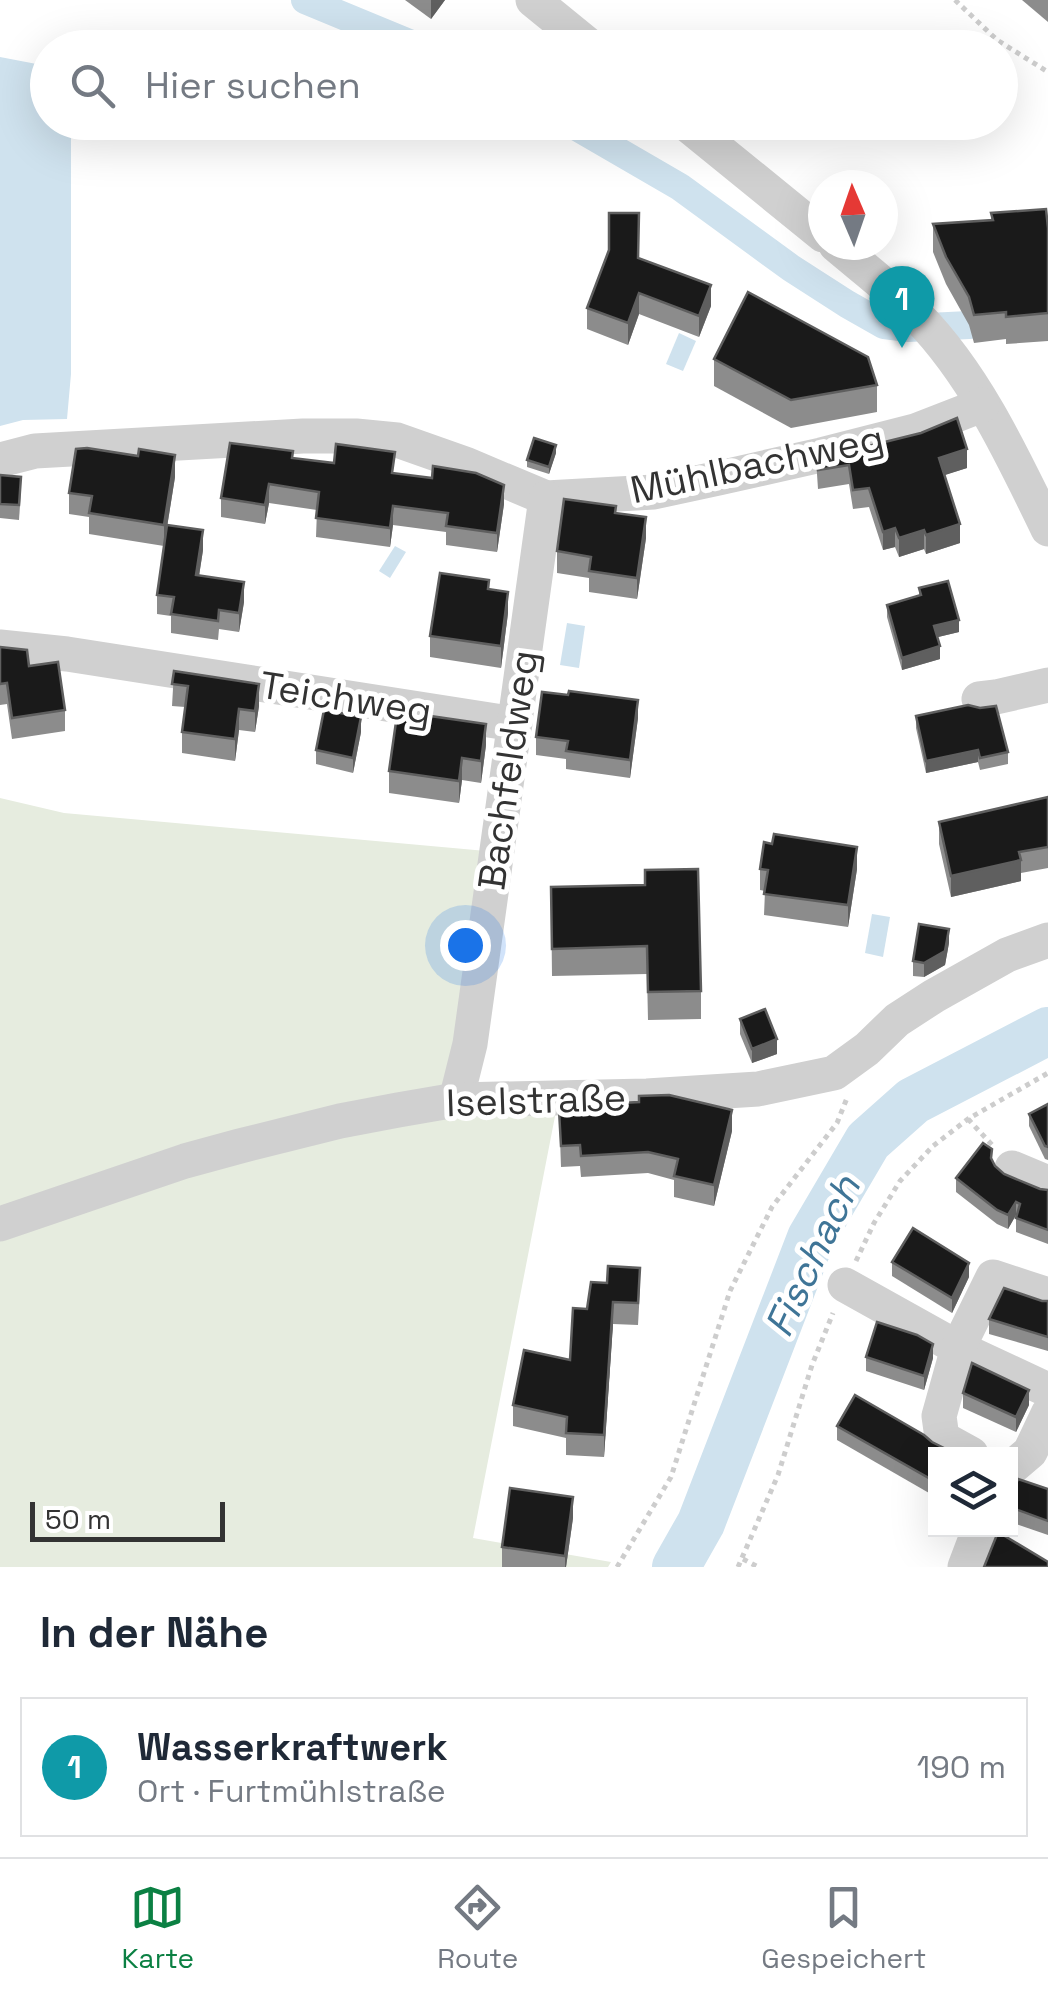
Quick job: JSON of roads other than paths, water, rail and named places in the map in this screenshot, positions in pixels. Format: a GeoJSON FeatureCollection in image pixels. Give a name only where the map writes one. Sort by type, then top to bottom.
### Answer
{"type":"FeatureCollection","features":[{"type":"Feature","properties":{"kind":"street"},"geometry":{"type":"LineString","coordinates":[[533,0],[570,30]]}},
{"type":"Feature","properties":{"kind":"street"},"geometry":{"type":"LineString","coordinates":[[706,140],[808,223]]}},
{"type":"Feature","properties":{"kind":"street"},"geometry":{"type":"LineString","coordinates":[[853,260],[918,316],[970,382],[1048,529]]}},
{"type":"Feature","properties":{"kind":"street","name":"Mühlbachweg"},"geometry":{"type":"LineString","coordinates":[[0,460],[35,452],[356,436],[397,440],[546,498],[654,492],[822,456],[915,431],[982,404]]}},
{"type":"Feature","properties":{"kind":"street","name":"Bachfeldweg"},"geometry":{"type":"LineString","coordinates":[[456,1100],[470,1044],[546,498]]}},
{"type":"Feature","properties":{"kind":"street","name":"Teichweg"},"geometry":{"type":"LineString","coordinates":[[0,646],[514,724]]}},
{"type":"Feature","properties":{"kind":"street"},"geometry":{"type":"LineString","coordinates":[[980,699],[1048,684]]}},
{"type":"Feature","properties":{"kind":"street","name":"Iselstraße"},"geometry":{"type":"LineString","coordinates":[[0,1224],[185,1162],[340,1120],[456,1100],[758,1089],[834,1073],[897,1020],[934,996],[1007,955],[1048,940]]}},
{"type":"Feature","properties":{"kind":"street"},"geometry":{"type":"LineString","coordinates":[[1012,1168],[1048,1184]]}},
{"type":"Feature","properties":{"kind":"street"},"geometry":{"type":"LineString","coordinates":[[958,1447],[942,1438],[939,1416],[958,1348],[994,1276],[1048,1295]]}},
{"type":"Feature","properties":{"kind":"street"},"geometry":{"type":"LineString","coordinates":[[844,1285],[958,1348],[1048,1390]]}},
{"type":"Feature","properties":{"kind":"street"},"geometry":{"type":"LineString","coordinates":[[1018,1462],[1030,1452],[1048,1414]]}},
{"type":"Feature","properties":{"kind":"street"},"geometry":{"type":"LineString","coordinates":[[964,1567],[976,1537]]}},
{"type":"Feature","properties":{"kind":"water"},"geometry":{"type":"Polygon","coordinates":[[[0,57],[30,63],[30,140],[71,140],[71,374],[67,419],[23,420],[0,426],[0,57]]]}},
{"type":"Feature","properties":{"kind":"water"},"geometry":{"type":"Polygon","coordinates":[[[679,333],[696,341],[683,371],[666,364],[679,333]]]}},
{"type":"Feature","properties":{"kind":"water"},"geometry":{"type":"Polygon","coordinates":[[[395,546],[406,552],[390,578],[379,571],[395,546]]]}},
{"type":"Feature","properties":{"kind":"water"},"geometry":{"type":"Polygon","coordinates":[[[567,623],[585,626],[579,668],[560,665],[567,623]]]}},
{"type":"Feature","properties":{"kind":"water"},"geometry":{"type":"Polygon","coordinates":[[[872,914],[890,917],[883,957],[865,953],[872,914]]]}},
{"type":"Feature","properties":{"kind":"waterway"},"geometry":{"type":"LineString","coordinates":[[305,0],[378,30]]}},
{"type":"Feature","properties":{"kind":"waterway"},"geometry":{"type":"LineString","coordinates":[[599,140],[680,187],[791,268],[884,325],[969,325]]}},
{"type":"Feature","properties":{"kind":"waterway","name":"Fischach"},"geometry":{"type":"LineString","coordinates":[[676,1567],[701,1523],[811,1238],[868,1141],[913,1101],[1048,1031]]}},
{"type":"Feature","properties":{"kind":"place","name":"Wasserkraftwerk"},"geometry":{"type":"Point","coordinates":[902,348]}}]}
